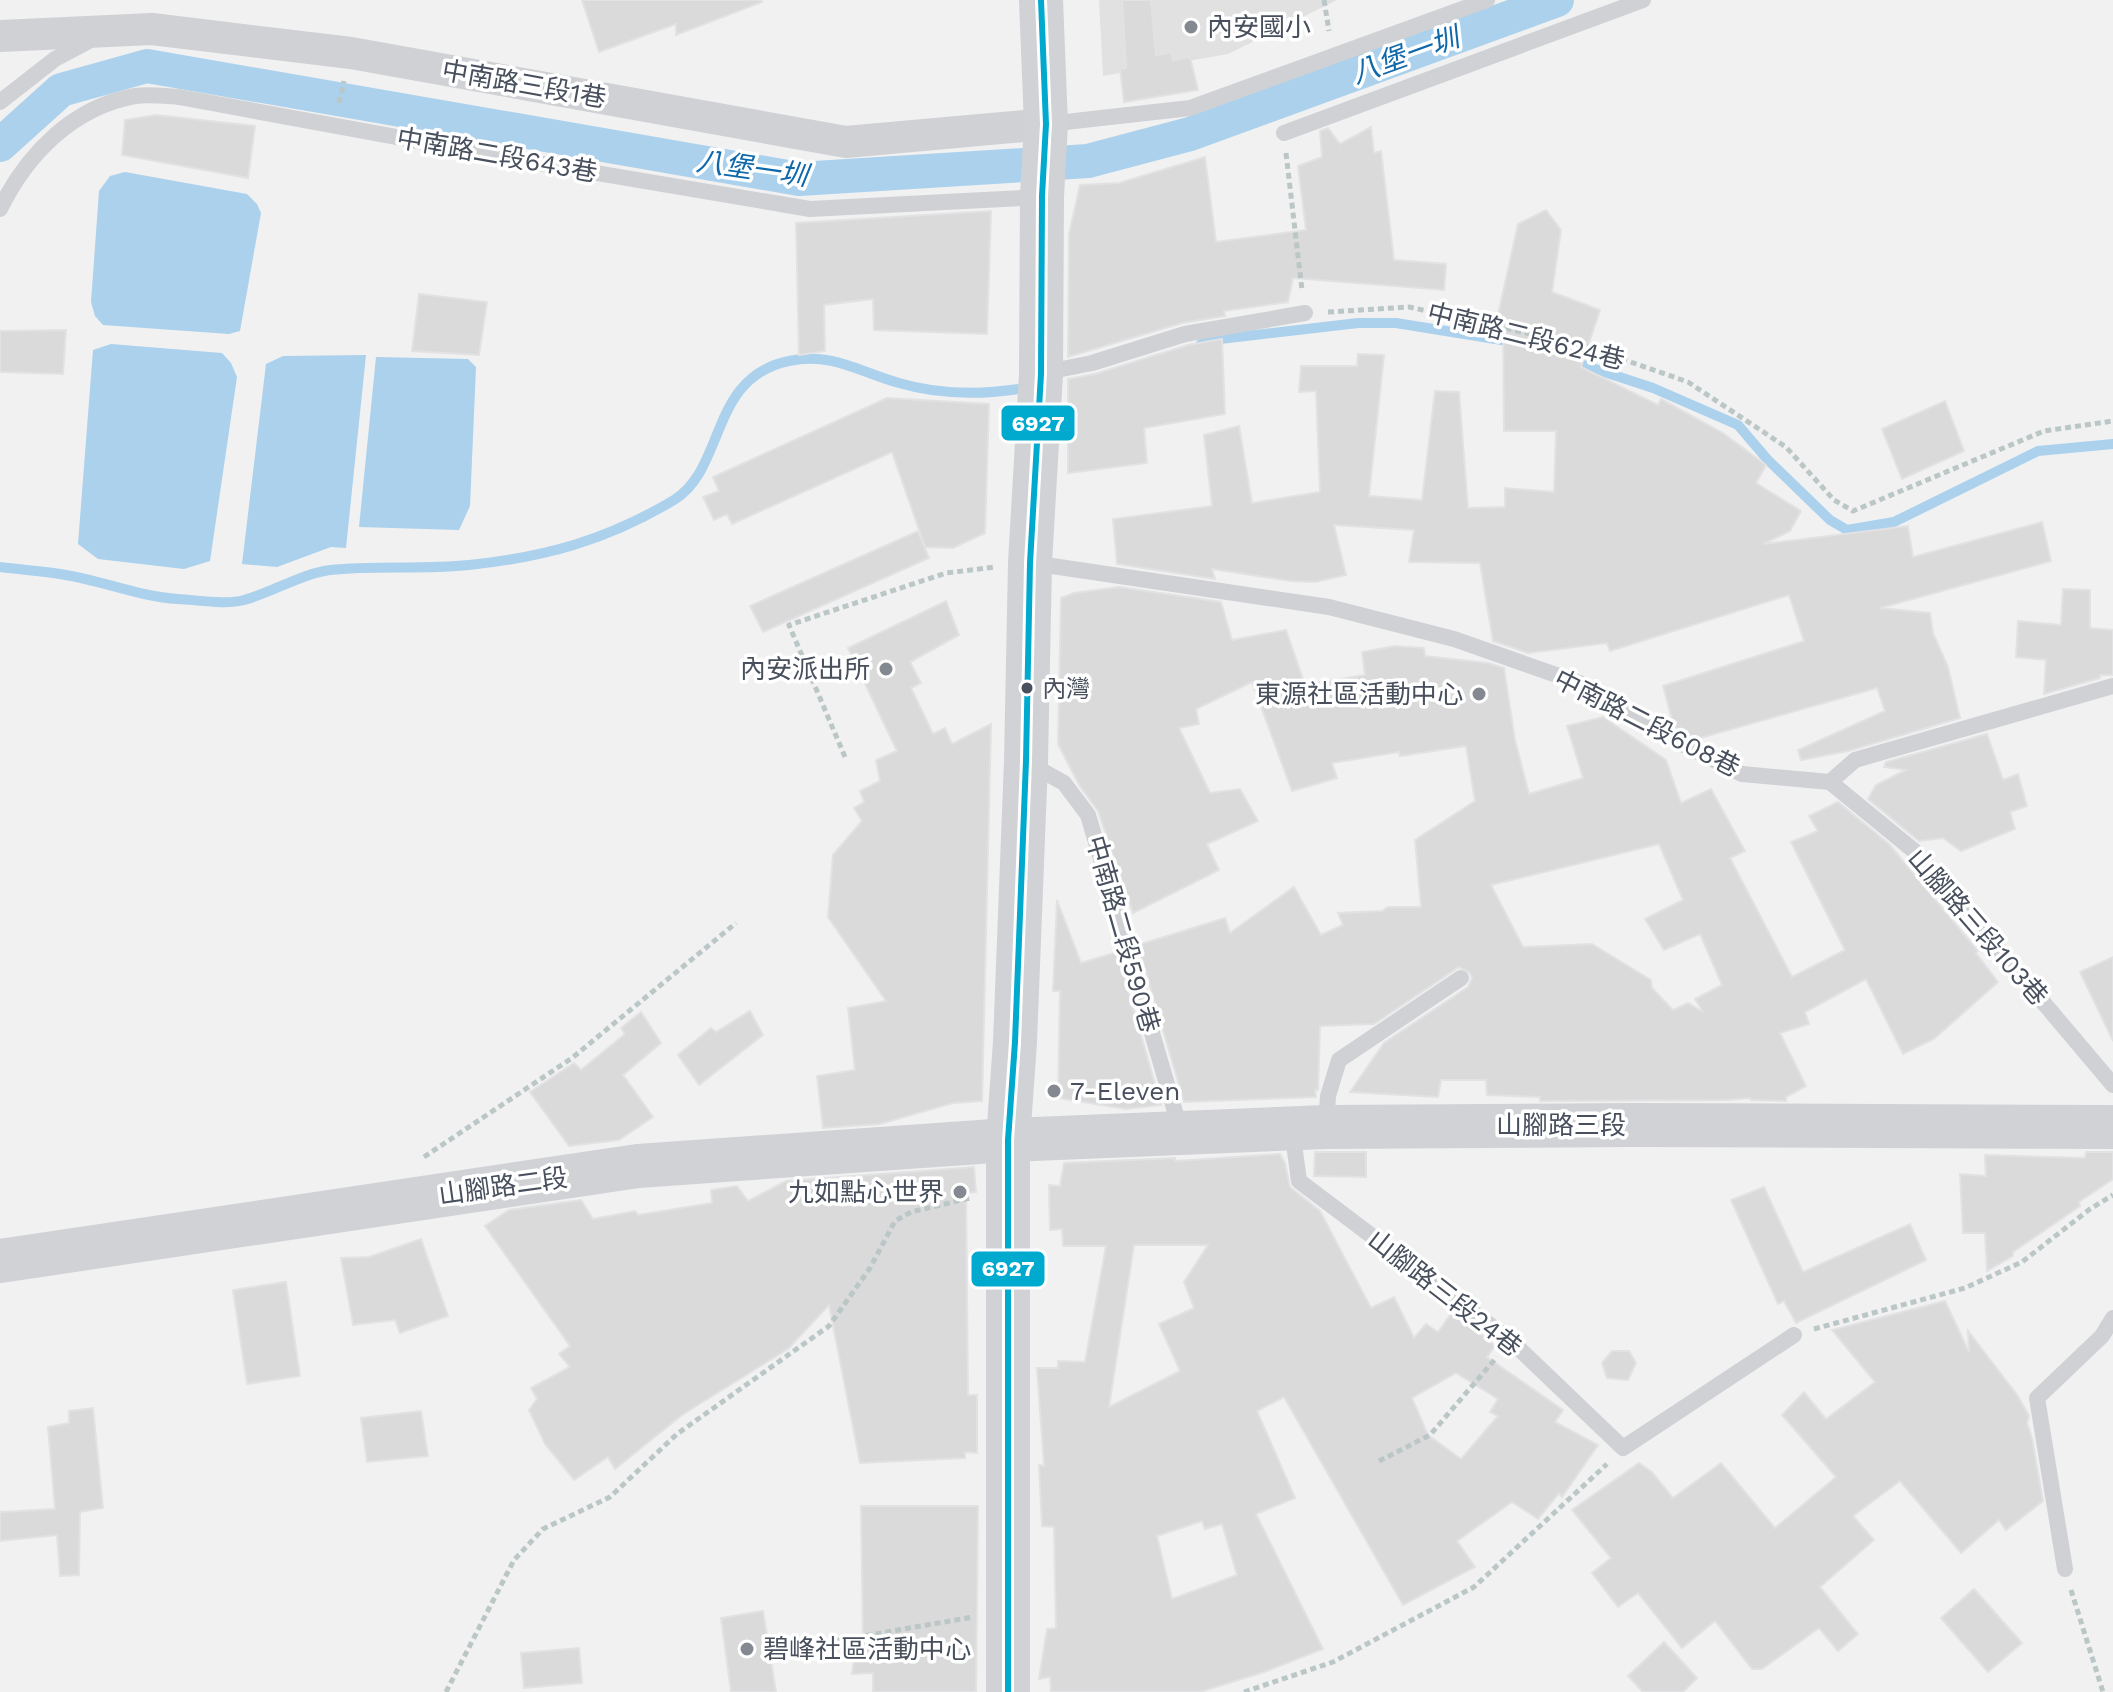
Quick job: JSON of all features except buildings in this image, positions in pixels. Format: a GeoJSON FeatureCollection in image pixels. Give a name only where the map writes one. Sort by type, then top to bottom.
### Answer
{"type":"FeatureCollection","features":[{"type":"Feature","properties":{"kind":"main road"},"geometry":{"type":"LineString","coordinates":[[1008,1692],[1008,1140],[1026,761],[1030,563],[1041,374],[1042,196],[1046,124],[1041,0]]}},
{"type":"Feature","properties":{"kind":"main road","name":"山腳路三段"},"geometry":{"type":"LineString","coordinates":[[1008,1140],[1308,1128],[1648,1125],[2113,1127]]}},
{"type":"Feature","properties":{"kind":"main road","name":"山腳路二段"},"geometry":{"type":"LineString","coordinates":[[0,1261],[638,1166],[1008,1140]]}},
{"type":"Feature","properties":{"kind":"street","name":"中南路三段1巷"},"geometry":{"type":"LineString","coordinates":[[0,36],[152,29],[351,53],[846,142],[1046,124]]}},
{"type":"Feature","properties":{"kind":"lane"},"geometry":{"type":"LineString","coordinates":[[1046,124],[1190,108],[1487,0]]}},
{"type":"Feature","properties":{"kind":"lane"},"geometry":{"type":"LineString","coordinates":[[1284,133],[1643,0]]}},
{"type":"Feature","properties":{"kind":"lane"},"geometry":{"type":"LineString","coordinates":[[0,102],[55,59],[109,30]]}},
{"type":"Feature","properties":{"kind":"lane","name":"中南路二段643巷"},"geometry":{"type":"LineString","coordinates":[[0,209],[15,178],[50,139],[89,111],[137,96],[179,97],[810,209],[1042,196]]}},
{"type":"Feature","properties":{"kind":"lane"},"geometry":{"type":"LineString","coordinates":[[1041,374],[1092,363],[1185,334],[1305,313]]}},
{"type":"Feature","properties":{"kind":"lane","name":"中南路二段608巷"},"geometry":{"type":"LineString","coordinates":[[1030,563],[1329,607],[1454,639],[1582,684],[1674,740],[1742,774],[1830,782]]}},
{"type":"Feature","properties":{"kind":"lane"},"geometry":{"type":"LineString","coordinates":[[1830,782],[1855,760],[2113,686]]}},
{"type":"Feature","properties":{"kind":"lane","name":"中南路二段590巷"},"geometry":{"type":"LineString","coordinates":[[1026,761],[1064,783],[1088,815],[1181,1133]]}},
{"type":"Feature","properties":{"kind":"lane","name":"山腳路三段103巷"},"geometry":{"type":"LineString","coordinates":[[1830,782],[1918,854],[2113,1085]]}},
{"type":"Feature","properties":{"kind":"lane","name":"山腳路三段24巷"},"geometry":{"type":"LineString","coordinates":[[1461,978],[1339,1060],[1328,1096],[1308,1128],[1299,1181],[1511,1341],[1623,1448]]}},
{"type":"Feature","properties":{"kind":"lane"},"geometry":{"type":"LineString","coordinates":[[2065,1569],[2037,1398],[2102,1336],[2113,1318]]}},
{"type":"Feature","properties":{"kind":"lane"},"geometry":{"type":"LineString","coordinates":[[1623,1448],[1794,1335]]}},
{"type":"Feature","properties":{"kind":"path"},"geometry":{"type":"LineString","coordinates":[[1324,0],[1334,56]]}},
{"type":"Feature","properties":{"kind":"path"},"geometry":{"type":"LineString","coordinates":[[333,125],[351,53]]}},
{"type":"Feature","properties":{"kind":"path"},"geometry":{"type":"LineString","coordinates":[[1284,133],[1305,313]]}},
{"type":"Feature","properties":{"kind":"path","name":"中南路二段624巷"},"geometry":{"type":"LineString","coordinates":[[1305,313],[1409,307],[1585,346],[1688,382],[1786,447],[1834,500],[1853,511],[2044,431],[2113,421]]}},
{"type":"Feature","properties":{"kind":"path"},"geometry":{"type":"LineString","coordinates":[[845,757],[789,625],[946,573],[1030,563]]}},
{"type":"Feature","properties":{"kind":"path"},"geometry":{"type":"LineString","coordinates":[[414,1164],[572,1058],[736,923]]}},
{"type":"Feature","properties":{"kind":"path"},"geometry":{"type":"LineString","coordinates":[[446,1692],[514,1560],[543,1529],[610,1497],[677,1434],[829,1326],[870,1268],[895,1221],[911,1212],[1009,1190]]}},
{"type":"Feature","properties":{"kind":"path"},"geometry":{"type":"LineString","coordinates":[[1794,1335],[1965,1288],[2022,1262],[2113,1195]]}},
{"type":"Feature","properties":{"kind":"path"},"geometry":{"type":"LineString","coordinates":[[1379,1461],[1430,1435],[1511,1341]]}},
{"type":"Feature","properties":{"kind":"path"},"geometry":{"type":"LineString","coordinates":[[1244,1692],[1333,1662],[1474,1587],[1623,1448]]}},
{"type":"Feature","properties":{"kind":"path"},"geometry":{"type":"LineString","coordinates":[[2065,1569],[2103,1692]]}},
{"type":"Feature","properties":{"kind":"path"},"geometry":{"type":"LineString","coordinates":[[777,1651],[1008,1610]]}},
{"type":"Feature","properties":{"kind":"shaded area","name":"內安國小"},"geometry":{"type":"Polygon","coordinates":[[[1099,0],[1337,0],[1228,54],[1103,76],[1099,0]]]}},
{"type":"Feature","properties":{"kind":"water"},"geometry":{"type":"Polygon","coordinates":[[[125,172],[247,194],[257,204],[261,213],[240,331],[229,334],[103,325],[95,316],[91,302],[99,191],[110,176],[125,172]]]}},
{"type":"Feature","properties":{"kind":"water"},"geometry":{"type":"Polygon","coordinates":[[[111,344],[222,353],[231,363],[237,377],[210,561],[184,569],[98,559],[78,544],[93,350],[111,344]]]}},
{"type":"Feature","properties":{"kind":"water"},"geometry":{"type":"Polygon","coordinates":[[[366,355],[346,548],[331,547],[277,567],[242,564],[266,364],[283,356],[366,355]]]}},
{"type":"Feature","properties":{"kind":"water"},"geometry":{"type":"Polygon","coordinates":[[[376,357],[468,359],[476,367],[470,506],[459,530],[359,527],[376,357]]]}},
{"type":"Feature","properties":{"kind":"waterway","name":"八堡一圳"},"geometry":{"type":"LineString","coordinates":[[0,145],[61,90],[147,66],[799,179],[1088,161],[1190,134],[1557,0]]}},
{"type":"Feature","properties":{"kind":"waterway"},"geometry":{"type":"LineString","coordinates":[[1201,344],[1220,339],[1358,323],[1396,323],[1514,342]]}},
{"type":"Feature","properties":{"kind":"waterway"},"geometry":{"type":"LineString","coordinates":[[0,567],[66,575],[164,598],[229,602],[255,597],[308,575],[330,570],[497,562],[600,536],[674,500],[691,485],[703,467],[731,404],[745,385],[763,370],[789,361],[833,361],[899,383],[948,392],[982,393],[1031,387]]}},
{"type":"Feature","properties":{"kind":"waterway"},"geometry":{"type":"LineString","coordinates":[[1571,361],[1653,388],[1738,425],[1767,459],[1830,520],[1847,530],[1894,522],[2038,451],[2113,444]]}},
{"type":"Feature","properties":{"kind":"transit line","name":"6927"},"geometry":{"type":"LineString","coordinates":[[1008,1692],[1008,1140],[1026,761],[1030,563],[1041,374],[1042,196],[1046,124],[1041,0]]}},
{"type":"Feature","properties":{"kind":"place","name":"內安國小"},"geometry":{"type":"Point","coordinates":[1191,27]}},
{"type":"Feature","properties":{"kind":"place","name":"內安派出所"},"geometry":{"type":"Point","coordinates":[886,669]}},
{"type":"Feature","properties":{"kind":"place","name":"內灣"},"geometry":{"type":"Point","coordinates":[1027,688]}},
{"type":"Feature","properties":{"kind":"place","name":"東源社區活動中心"},"geometry":{"type":"Point","coordinates":[1479,694]}},
{"type":"Feature","properties":{"kind":"place","name":"7-Eleven"},"geometry":{"type":"Point","coordinates":[1054,1091]}},
{"type":"Feature","properties":{"kind":"place","name":"九如點心世界"},"geometry":{"type":"Point","coordinates":[960,1192]}},
{"type":"Feature","properties":{"kind":"place","name":"碧峰社區活動中心"},"geometry":{"type":"Point","coordinates":[747,1649]}}]}
